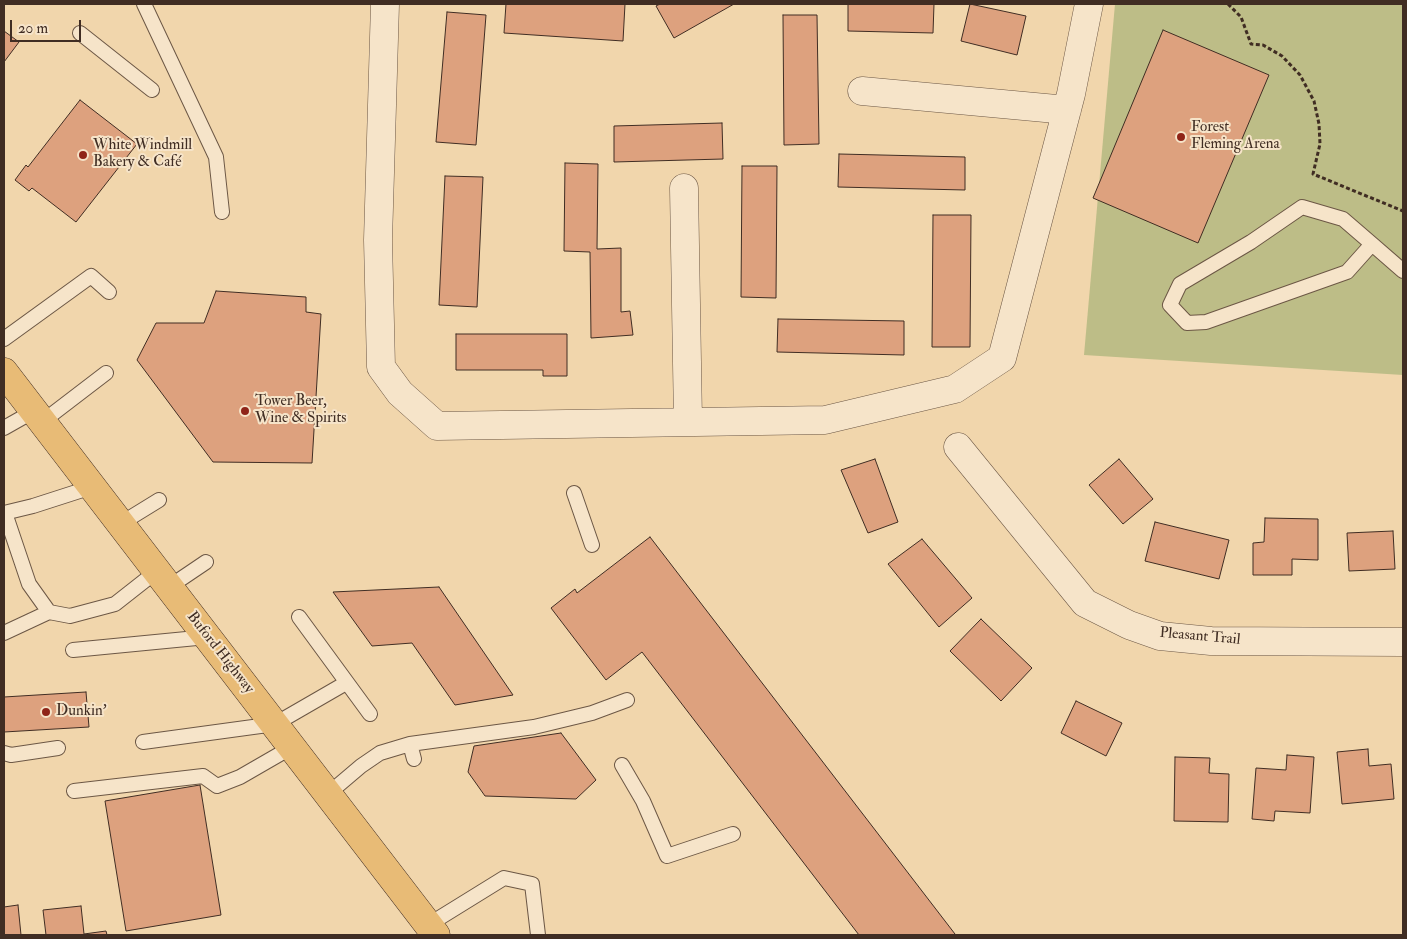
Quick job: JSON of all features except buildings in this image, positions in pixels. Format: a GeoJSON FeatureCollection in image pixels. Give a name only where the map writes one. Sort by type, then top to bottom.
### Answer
{"type":"FeatureCollection","features":[{"type":"Feature","properties":{"kind":"main road","name":"Buford Highway"},"geometry":{"type":"LineString","coordinates":[[4,372],[432,930]]}},
{"type":"Feature","properties":{"kind":"street"},"geometry":{"type":"LineString","coordinates":[[385,4],[378,240],[381,367],[400,393],[437,426],[688,420],[825,420],[955,389],[1002,358],[1067,110],[1089,4]]}},
{"type":"Feature","properties":{"kind":"street"},"geometry":{"type":"LineString","coordinates":[[862,91],[1067,110]]}},
{"type":"Feature","properties":{"kind":"street"},"geometry":{"type":"LineString","coordinates":[[684,188],[688,420]]}},
{"type":"Feature","properties":{"kind":"street","name":"Pleasant Trail"},"geometry":{"type":"LineString","coordinates":[[958,447],[1085,603],[1129,625],[1160,636],[1211,641],[1403,642]]}},
{"type":"Feature","properties":{"kind":"lane"},"geometry":{"type":"LineString","coordinates":[[144,4],[205,137],[216,156],[222,212]]}},
{"type":"Feature","properties":{"kind":"lane"},"geometry":{"type":"LineString","coordinates":[[80,33],[152,90]]}},
{"type":"Feature","properties":{"kind":"lane"},"geometry":{"type":"LineString","coordinates":[[1372,244],[1348,272],[1206,322],[1187,323],[1170,304],[1180,284],[1251,242],[1302,208],[1343,219],[1403,270]]}},
{"type":"Feature","properties":{"kind":"lane"},"geometry":{"type":"LineString","coordinates":[[4,339],[91,276],[109,292]]}},
{"type":"Feature","properties":{"kind":"lane"},"geometry":{"type":"LineString","coordinates":[[4,428],[38,416],[106,373]]}},
{"type":"Feature","properties":{"kind":"lane"},"geometry":{"type":"LineString","coordinates":[[49,612],[29,584],[4,513],[92,487]]}},
{"type":"Feature","properties":{"kind":"lane"},"geometry":{"type":"LineString","coordinates":[[574,493],[592,546]]}},
{"type":"Feature","properties":{"kind":"lane"},"geometry":{"type":"LineString","coordinates":[[120,524],[159,500]]}},
{"type":"Feature","properties":{"kind":"lane"},"geometry":{"type":"LineString","coordinates":[[4,634],[49,612],[70,616],[115,604],[163,579],[206,562]]}},
{"type":"Feature","properties":{"kind":"lane"},"geometry":{"type":"LineString","coordinates":[[299,617],[370,714]]}},
{"type":"Feature","properties":{"kind":"lane"},"geometry":{"type":"LineString","coordinates":[[73,650],[207,637]]}},
{"type":"Feature","properties":{"kind":"lane"},"geometry":{"type":"LineString","coordinates":[[143,742],[275,724],[346,683]]}},
{"type":"Feature","properties":{"kind":"lane"},"geometry":{"type":"LineString","coordinates":[[328,794],[361,766],[380,753],[410,744],[534,727],[592,712],[627,700]]}},
{"type":"Feature","properties":{"kind":"lane"},"geometry":{"type":"LineString","coordinates":[[410,744],[414,759]]}},
{"type":"Feature","properties":{"kind":"lane"},"geometry":{"type":"LineString","coordinates":[[74,791],[203,776],[217,786],[240,777],[292,747]]}},
{"type":"Feature","properties":{"kind":"lane"},"geometry":{"type":"LineString","coordinates":[[4,754],[11,755],[58,748]]}},
{"type":"Feature","properties":{"kind":"lane"},"geometry":{"type":"LineString","coordinates":[[622,765],[643,800],[667,856],[733,834]]}},
{"type":"Feature","properties":{"kind":"lane"},"geometry":{"type":"LineString","coordinates":[[432,930],[504,878],[532,884],[538,935]]}},
{"type":"Feature","properties":{"kind":"path"},"geometry":{"type":"LineString","coordinates":[[1228,4],[1241,17],[1251,44],[1263,45],[1282,56],[1300,75],[1314,100],[1319,124],[1320,144],[1313,174],[1403,211]]}},
{"type":"Feature","properties":{"kind":"green space"},"geometry":{"type":"Polygon","coordinates":[[[1115,4],[1403,4],[1403,375],[1084,355],[1115,4]]]}},
{"type":"Feature","properties":{"kind":"place","name":"Forest Fleming Arena"},"geometry":{"type":"Point","coordinates":[1181,137]}},
{"type":"Feature","properties":{"kind":"place","name":"White Windmill Bakery & Café"},"geometry":{"type":"Point","coordinates":[83,155]}},
{"type":"Feature","properties":{"kind":"place","name":"Tower Beer, Wine & Spirits"},"geometry":{"type":"Point","coordinates":[245,411]}},
{"type":"Feature","properties":{"kind":"place","name":"Dunkin'"},"geometry":{"type":"Point","coordinates":[46,712]}}]}
